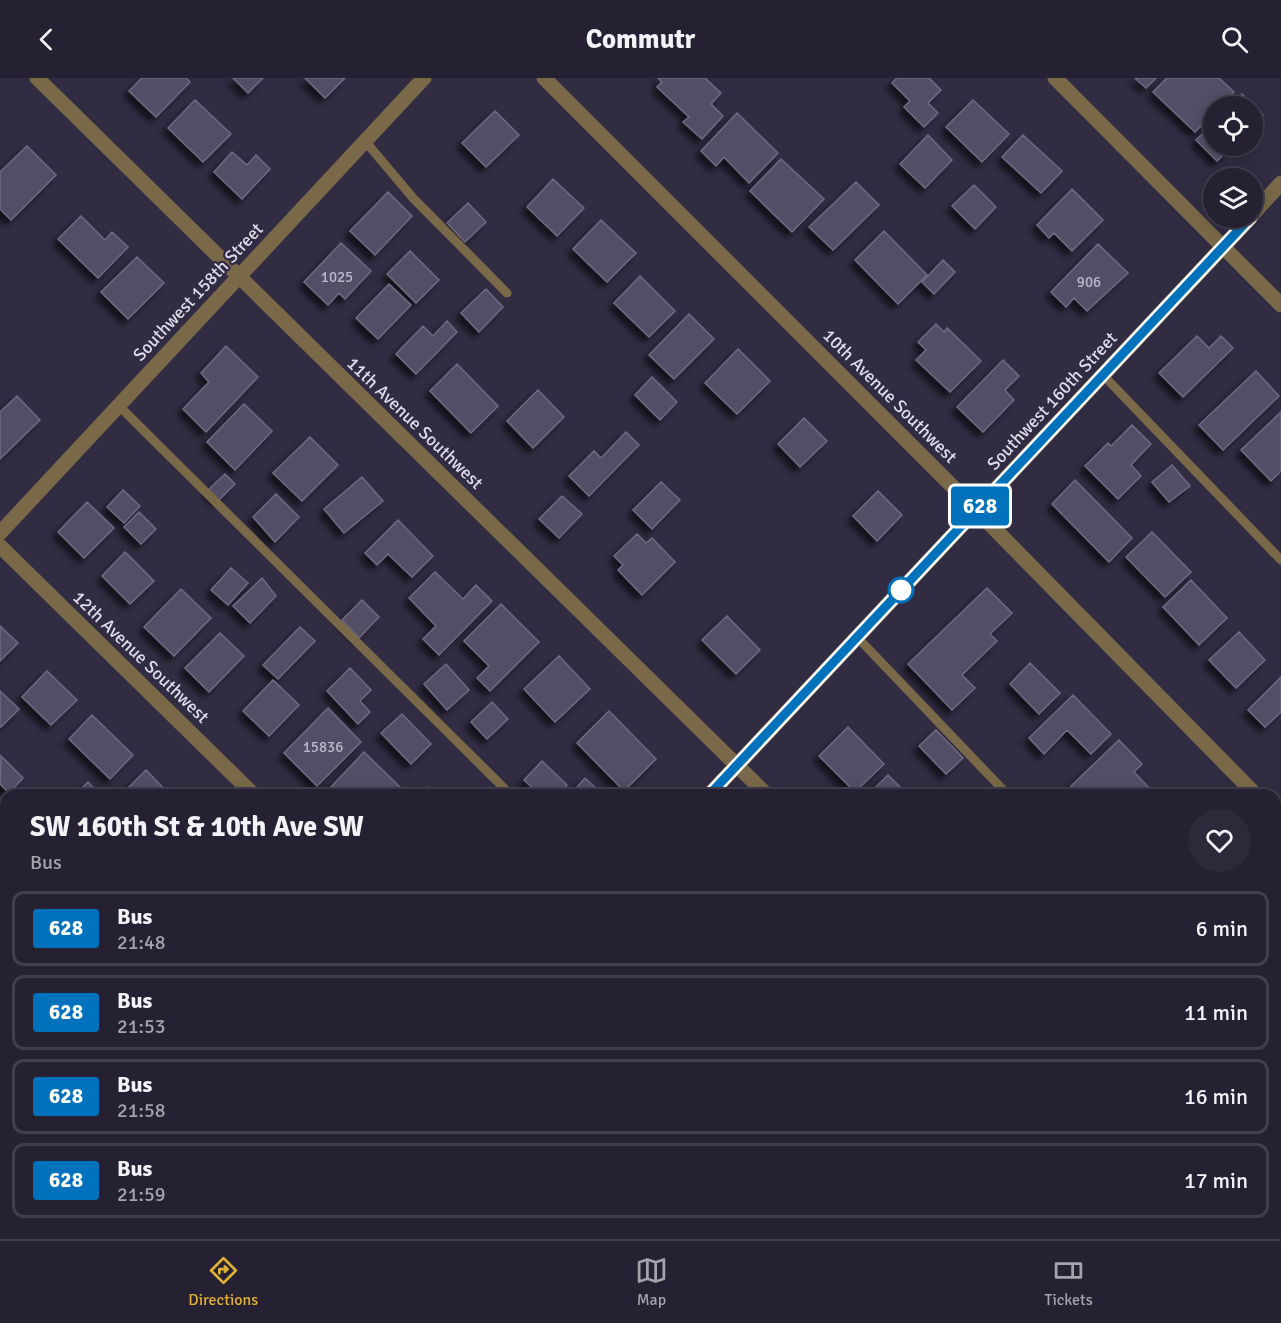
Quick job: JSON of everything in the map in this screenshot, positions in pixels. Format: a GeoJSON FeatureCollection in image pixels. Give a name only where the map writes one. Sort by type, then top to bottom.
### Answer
{"type":"FeatureCollection","features":[{"type":"Feature","properties":{"kind":"street","name":"11th Avenue Southwest"},"geometry":{"type":"LineString","coordinates":[[37,78],[761,789]]}},
{"type":"Feature","properties":{"kind":"street","name":"Southwest 158th Street"},"geometry":{"type":"LineString","coordinates":[[0,533],[424,78]]}},
{"type":"Feature","properties":{"kind":"street","name":"10th Avenue Southwest"},"geometry":{"type":"LineString","coordinates":[[544,78],[976,510],[1250,789]]}},
{"type":"Feature","properties":{"kind":"street"},"geometry":{"type":"LineString","coordinates":[[1055,78],[1281,305]]}},
{"type":"Feature","properties":{"kind":"street","name":"Southwest 160th Street"},"geometry":{"type":"LineString","coordinates":[[1263,203],[1281,183]]}},
{"type":"Feature","properties":{"kind":"street","name":"Southwest 160th Street"},"geometry":{"type":"LineString","coordinates":[[714,789],[1240,228]]}},
{"type":"Feature","properties":{"kind":"street","name":"12th Avenue Southwest"},"geometry":{"type":"LineString","coordinates":[[0,546],[249,789]]}},
{"type":"Feature","properties":{"kind":"lane"},"geometry":{"type":"LineString","coordinates":[[365,141],[413,198],[507,293]]}},
{"type":"Feature","properties":{"kind":"lane"},"geometry":{"type":"LineString","coordinates":[[1103,375],[1281,560]]}},
{"type":"Feature","properties":{"kind":"lane"},"geometry":{"type":"LineString","coordinates":[[118,406],[505,789]]}},
{"type":"Feature","properties":{"kind":"lane"},"geometry":{"type":"LineString","coordinates":[[857,637],[1002,789]]}},
{"type":"Feature","properties":{"kind":"building"},"geometry":{"type":"Polygon","coordinates":[[[142,78],[186,78],[190,82],[156,117],[129,91],[142,78]]]}},
{"type":"Feature","properties":{"kind":"building"},"geometry":{"type":"Polygon","coordinates":[[[233,78],[263,78],[248,93],[233,78]]]}},
{"type":"Feature","properties":{"kind":"building"},"geometry":{"type":"Polygon","coordinates":[[[305,78],[345,78],[325,98],[305,78]]]}},
{"type":"Feature","properties":{"kind":"building"},"geometry":{"type":"Polygon","coordinates":[[[658,78],[705,78],[721,93],[711,104],[723,116],[702,139],[683,122],[689,117],[657,87],[662,82],[658,78]]]}},
{"type":"Feature","properties":{"kind":"building"},"geometry":{"type":"Polygon","coordinates":[[[897,78],[929,78],[941,90],[928,103],[938,113],[924,127],[904,107],[910,101],[892,83],[897,78]]]}},
{"type":"Feature","properties":{"kind":"building"},"geometry":{"type":"Polygon","coordinates":[[[1135,78],[1156,78],[1146,88],[1135,78]]]}},
{"type":"Feature","properties":{"kind":"building"},"geometry":{"type":"Polygon","coordinates":[[[1167,78],[1219,78],[1234,92],[1230,96],[1203,96],[1203,124],[1195,132],[1153,92],[1167,78]]]}},
{"type":"Feature","properties":{"kind":"building"},"geometry":{"type":"Polygon","coordinates":[[[195,100],[231,134],[203,162],[168,128],[195,100]]]}},
{"type":"Feature","properties":{"kind":"building"},"geometry":{"type":"Polygon","coordinates":[[[973,100],[1009,134],[982,162],[946,127],[973,100]]]}},
{"type":"Feature","properties":{"kind":"building"},"geometry":{"type":"Polygon","coordinates":[[[495,111],[519,135],[486,167],[462,143],[495,111]]]}},
{"type":"Feature","properties":{"kind":"building"},"geometry":{"type":"Polygon","coordinates":[[[737,113],[778,153],[749,183],[724,157],[716,166],[701,151],[737,113]]]}},
{"type":"Feature","properties":{"kind":"building"},"geometry":{"type":"Polygon","coordinates":[[[1203,133],[1203,147],[1196,140],[1203,133]]]}},
{"type":"Feature","properties":{"kind":"building"},"geometry":{"type":"Polygon","coordinates":[[[928,135],[952,160],[925,188],[900,164],[928,135]]]}},
{"type":"Feature","properties":{"kind":"building"},"geometry":{"type":"Polygon","coordinates":[[[1023,135],[1062,171],[1041,193],[1002,157],[1023,135]]]}},
{"type":"Feature","properties":{"kind":"building"},"geometry":{"type":"Polygon","coordinates":[[[27,146],[56,175],[11,220],[0,209],[0,172],[27,146]]]}},
{"type":"Feature","properties":{"kind":"building"},"geometry":{"type":"Polygon","coordinates":[[[232,152],[247,165],[256,155],[270,169],[242,199],[214,172],[232,152]]]}},
{"type":"Feature","properties":{"kind":"building"},"geometry":{"type":"Polygon","coordinates":[[[1212,156],[1222,156],[1217,161],[1212,156]]]}},
{"type":"Feature","properties":{"kind":"building"},"geometry":{"type":"Polygon","coordinates":[[[781,159],[824,199],[792,232],[750,191],[781,159]]]}},
{"type":"Feature","properties":{"kind":"building"},"geometry":{"type":"Polygon","coordinates":[[[553,179],[584,208],[557,236],[527,207],[553,179]]]}},
{"type":"Feature","properties":{"kind":"building"},"geometry":{"type":"Polygon","coordinates":[[[856,182],[879,205],[833,250],[809,227],[856,182]]]}},
{"type":"Feature","properties":{"kind":"building"},"geometry":{"type":"Polygon","coordinates":[[[974,185],[996,207],[975,229],[952,206],[974,185]]]}},
{"type":"Feature","properties":{"kind":"building"},"geometry":{"type":"Polygon","coordinates":[[[1072,189],[1103,220],[1072,251],[1054,233],[1049,238],[1037,225],[1072,189]]]}},
{"type":"Feature","properties":{"kind":"building"},"geometry":{"type":"Polygon","coordinates":[[[388,192],[412,216],[375,255],[350,231],[388,192]]]}},
{"type":"Feature","properties":{"kind":"building"},"geometry":{"type":"Polygon","coordinates":[[[468,203],[486,222],[465,242],[447,223],[468,203]]]}},
{"type":"Feature","properties":{"kind":"building"},"geometry":{"type":"Polygon","coordinates":[[[81,216],[105,240],[112,232],[128,247],[98,278],[58,239],[81,216]]]}},
{"type":"Feature","properties":{"kind":"building"},"geometry":{"type":"Polygon","coordinates":[[[601,220],[636,253],[607,282],[573,249],[601,220]]]}},
{"type":"Feature","properties":{"kind":"building"},"geometry":{"type":"Polygon","coordinates":[[[884,231],[927,275],[898,304],[855,260],[884,231]]]}},
{"type":"Feature","properties":{"kind":"building"},"geometry":{"type":"Polygon","coordinates":[[[341,243],[371,271],[345,299],[339,293],[328,305],[304,282],[341,243]]]}},
{"type":"Feature","properties":{"kind":"building"},"geometry":{"type":"Polygon","coordinates":[[[1098,244],[1128,273],[1087,311],[1074,298],[1066,307],[1051,292],[1098,244]]]}},
{"type":"Feature","properties":{"kind":"building"},"geometry":{"type":"Polygon","coordinates":[[[410,251],[439,280],[416,303],[387,274],[410,251]]]}},
{"type":"Feature","properties":{"kind":"building"},"geometry":{"type":"Polygon","coordinates":[[[137,257],[164,283],[128,319],[101,292],[137,257]]]}},
{"type":"Feature","properties":{"kind":"building"},"geometry":{"type":"Polygon","coordinates":[[[943,260],[955,272],[934,294],[922,282],[943,260]]]}},
{"type":"Feature","properties":{"kind":"building"},"geometry":{"type":"Polygon","coordinates":[[[640,276],[675,311],[649,337],[614,303],[640,276]]]}},
{"type":"Feature","properties":{"kind":"building"},"geometry":{"type":"Polygon","coordinates":[[[389,284],[411,305],[378,339],[356,318],[389,284]]]}},
{"type":"Feature","properties":{"kind":"building"},"geometry":{"type":"Polygon","coordinates":[[[486,289],[503,307],[479,332],[461,313],[486,289]]]}},
{"type":"Feature","properties":{"kind":"building"},"geometry":{"type":"Polygon","coordinates":[[[689,314],[714,339],[674,379],[649,355],[689,314]]]}},
{"type":"Feature","properties":{"kind":"building"},"geometry":{"type":"Polygon","coordinates":[[[447,321],[457,332],[416,374],[396,354],[423,326],[433,336],[447,321]]]}},
{"type":"Feature","properties":{"kind":"building"},"geometry":{"type":"Polygon","coordinates":[[[936,324],[944,332],[947,328],[981,361],[950,392],[916,360],[926,350],[918,342],[936,324]]]}},
{"type":"Feature","properties":{"kind":"building"},"geometry":{"type":"Polygon","coordinates":[[[1197,336],[1209,348],[1221,336],[1233,348],[1183,397],[1159,373],[1197,336]]]}},
{"type":"Feature","properties":{"kind":"building"},"geometry":{"type":"Polygon","coordinates":[[[226,346],[258,377],[206,432],[183,409],[209,382],[201,373],[226,346]]]}},
{"type":"Feature","properties":{"kind":"building"},"geometry":{"type":"Polygon","coordinates":[[[738,349],[770,381],[737,414],[705,383],[738,349]]]}},
{"type":"Feature","properties":{"kind":"building"},"geometry":{"type":"Polygon","coordinates":[[[1003,360],[1019,376],[1005,390],[1014,400],[983,432],[957,407],[1003,360]]]}},
{"type":"Feature","properties":{"kind":"building"},"geometry":{"type":"Polygon","coordinates":[[[457,364],[498,406],[471,433],[430,391],[457,364]]]}},
{"type":"Feature","properties":{"kind":"building"},"geometry":{"type":"Polygon","coordinates":[[[1256,371],[1279,396],[1223,450],[1199,425],[1256,371]]]}},
{"type":"Feature","properties":{"kind":"building"},"geometry":{"type":"Polygon","coordinates":[[[652,377],[677,402],[660,420],[635,395],[652,377]]]}},
{"type":"Feature","properties":{"kind":"building"},"geometry":{"type":"Polygon","coordinates":[[[538,390],[564,417],[533,448],[507,421],[538,390]]]}},
{"type":"Feature","properties":{"kind":"building"},"geometry":{"type":"Polygon","coordinates":[[[17,396],[40,420],[0,459],[0,412],[17,396]]]}},
{"type":"Feature","properties":{"kind":"building"},"geometry":{"type":"Polygon","coordinates":[[[244,404],[272,431],[235,470],[207,442],[244,404]]]}},
{"type":"Feature","properties":{"kind":"building"},"geometry":{"type":"Polygon","coordinates":[[[1281,412],[1281,471],[1271,481],[1241,450],[1281,412]]]}},
{"type":"Feature","properties":{"kind":"building"},"geometry":{"type":"Polygon","coordinates":[[[804,418],[827,441],[800,467],[778,444],[804,418]]]}},
{"type":"Feature","properties":{"kind":"building"},"geometry":{"type":"Polygon","coordinates":[[[1132,425],[1151,444],[1131,465],[1141,476],[1118,499],[1085,466],[1108,443],[1111,446],[1132,425]]]}},
{"type":"Feature","properties":{"kind":"building"},"geometry":{"type":"Polygon","coordinates":[[[626,432],[639,445],[589,496],[569,476],[594,451],[601,458],[626,432]]]}},
{"type":"Feature","properties":{"kind":"building"},"geometry":{"type":"Polygon","coordinates":[[[310,437],[338,465],[302,501],[273,473],[310,437]]]}},
{"type":"Feature","properties":{"kind":"building"},"geometry":{"type":"Polygon","coordinates":[[[1172,465],[1190,486],[1169,502],[1152,482],[1172,465]]]}},
{"type":"Feature","properties":{"kind":"building"},"geometry":{"type":"Polygon","coordinates":[[[225,474],[235,484],[218,501],[208,490],[225,474]]]}},
{"type":"Feature","properties":{"kind":"building"},"geometry":{"type":"Polygon","coordinates":[[[362,477],[383,501],[344,533],[324,509],[362,477]]]}},
{"type":"Feature","properties":{"kind":"building"},"geometry":{"type":"Polygon","coordinates":[[[1075,480],[1132,538],[1109,562],[1052,504],[1075,480]]]}},
{"type":"Feature","properties":{"kind":"building"},"geometry":{"type":"Polygon","coordinates":[[[661,482],[680,500],[652,529],[633,510],[661,482]]]}},
{"type":"Feature","properties":{"kind":"building"},"geometry":{"type":"Polygon","coordinates":[[[123,490],[140,506],[124,523],[107,507],[123,490]]]}},
{"type":"Feature","properties":{"kind":"building"},"geometry":{"type":"Polygon","coordinates":[[[878,491],[902,515],[877,541],[853,516],[878,491]]]}},
{"type":"Feature","properties":{"kind":"building"},"geometry":{"type":"Polygon","coordinates":[[[276,494],[299,517],[275,542],[253,517],[276,494]]]}},
{"type":"Feature","properties":{"kind":"building"},"geometry":{"type":"Polygon","coordinates":[[[562,496],[582,514],[559,538],[539,519],[562,496]]]}},
{"type":"Feature","properties":{"kind":"building"},"geometry":{"type":"Polygon","coordinates":[[[87,502],[114,528],[84,558],[58,532],[87,502]]]}},
{"type":"Feature","properties":{"kind":"building"},"geometry":{"type":"Polygon","coordinates":[[[139,512],[156,529],[141,544],[124,527],[139,512]]]}},
{"type":"Feature","properties":{"kind":"building"},"geometry":{"type":"Polygon","coordinates":[[[398,520],[433,556],[412,577],[388,554],[377,565],[365,553],[398,520]]]}},
{"type":"Feature","properties":{"kind":"building"},"geometry":{"type":"Polygon","coordinates":[[[1152,532],[1191,572],[1165,597],[1126,557],[1152,532]]]}},
{"type":"Feature","properties":{"kind":"building"},"geometry":{"type":"Polygon","coordinates":[[[637,534],[646,543],[652,538],[675,562],[642,595],[618,570],[623,565],[614,556],[637,534]]]}},
{"type":"Feature","properties":{"kind":"building"},"geometry":{"type":"Polygon","coordinates":[[[125,552],[154,581],[130,604],[102,576],[125,552]]]}},
{"type":"Feature","properties":{"kind":"building"},"geometry":{"type":"Polygon","coordinates":[[[231,568],[248,583],[228,605],[211,590],[231,568]]]}},
{"type":"Feature","properties":{"kind":"building"},"geometry":{"type":"Polygon","coordinates":[[[435,572],[463,599],[476,585],[492,601],[439,655],[423,639],[436,626],[409,598],[435,572]]]}},
{"type":"Feature","properties":{"kind":"building"},"geometry":{"type":"Polygon","coordinates":[[[262,578],[276,596],[250,623],[233,606],[262,578]]]}},
{"type":"Feature","properties":{"kind":"building"},"geometry":{"type":"Polygon","coordinates":[[[1191,580],[1227,618],[1199,645],[1163,607],[1191,580]]]}},
{"type":"Feature","properties":{"kind":"building"},"geometry":{"type":"Polygon","coordinates":[[[987,588],[1012,613],[990,634],[997,641],[962,675],[975,688],[952,710],[908,664],[987,588]]]}},
{"type":"Feature","properties":{"kind":"building"},"geometry":{"type":"Polygon","coordinates":[[[181,589],[211,618],[174,656],[144,627],[181,589]]]}},
{"type":"Feature","properties":{"kind":"building"},"geometry":{"type":"Polygon","coordinates":[[[362,600],[379,617],[359,638],[342,620],[362,600]]]}},
{"type":"Feature","properties":{"kind":"building"},"geometry":{"type":"Polygon","coordinates":[[[501,604],[539,642],[490,691],[477,678],[489,666],[464,641],[501,604]]]}},
{"type":"Feature","properties":{"kind":"building"},"geometry":{"type":"Polygon","coordinates":[[[727,616],[760,650],[736,674],[702,640],[727,616]]]}},
{"type":"Feature","properties":{"kind":"building"},"geometry":{"type":"Polygon","coordinates":[[[0,626],[18,643],[0,661],[0,626]]]}},
{"type":"Feature","properties":{"kind":"building"},"geometry":{"type":"Polygon","coordinates":[[[300,627],[315,641],[278,679],[263,665],[300,627]]]}},
{"type":"Feature","properties":{"kind":"building"},"geometry":{"type":"Polygon","coordinates":[[[1239,632],[1265,660],[1236,688],[1209,660],[1239,632]]]}},
{"type":"Feature","properties":{"kind":"building"},"geometry":{"type":"Polygon","coordinates":[[[220,633],[244,656],[209,692],[185,668],[220,633]]]}},
{"type":"Feature","properties":{"kind":"building"},"geometry":{"type":"Polygon","coordinates":[[[559,656],[590,689],[555,722],[524,689],[559,656]]]}},
{"type":"Feature","properties":{"kind":"building"},"geometry":{"type":"Polygon","coordinates":[[[1030,663],[1060,693],[1039,714],[1010,684],[1030,663]]]}},
{"type":"Feature","properties":{"kind":"building"},"geometry":{"type":"Polygon","coordinates":[[[446,664],[469,690],[447,710],[424,684],[446,664]]]}},
{"type":"Feature","properties":{"kind":"building"},"geometry":{"type":"Polygon","coordinates":[[[350,668],[371,690],[360,701],[370,712],[358,724],[327,691],[350,668]]]}},
{"type":"Feature","properties":{"kind":"building"},"geometry":{"type":"Polygon","coordinates":[[[47,671],[77,700],[51,725],[22,697],[47,671]]]}},
{"type":"Feature","properties":{"kind":"building"},"geometry":{"type":"Polygon","coordinates":[[[1281,677],[1281,712],[1265,727],[1248,710],[1281,677]]]}},
{"type":"Feature","properties":{"kind":"building"},"geometry":{"type":"Polygon","coordinates":[[[273,680],[299,705],[269,736],[243,711],[273,680]]]}},
{"type":"Feature","properties":{"kind":"building"},"geometry":{"type":"Polygon","coordinates":[[[0,691],[19,709],[1,727],[0,726],[0,691]]]}},
{"type":"Feature","properties":{"kind":"building"},"geometry":{"type":"Polygon","coordinates":[[[1073,695],[1111,734],[1091,754],[1067,730],[1044,754],[1029,738],[1073,695]]]}},
{"type":"Feature","properties":{"kind":"building"},"geometry":{"type":"Polygon","coordinates":[[[492,702],[508,719],[487,739],[471,722],[492,702]]]}},
{"type":"Feature","properties":{"kind":"building"},"geometry":{"type":"Polygon","coordinates":[[[328,708],[361,742],[317,786],[284,753],[328,708]]]}},
{"type":"Feature","properties":{"kind":"building"},"geometry":{"type":"Polygon","coordinates":[[[609,711],[656,759],[626,789],[622,789],[577,743],[609,711]]]}},
{"type":"Feature","properties":{"kind":"building"},"geometry":{"type":"Polygon","coordinates":[[[402,714],[431,744],[411,764],[381,733],[402,714]]]}},
{"type":"Feature","properties":{"kind":"building"},"geometry":{"type":"Polygon","coordinates":[[[92,715],[133,755],[110,779],[69,739],[92,715]]]}},
{"type":"Feature","properties":{"kind":"building"},"geometry":{"type":"Polygon","coordinates":[[[848,727],[884,764],[858,789],[852,789],[819,756],[848,727]]]}},
{"type":"Feature","properties":{"kind":"building"},"geometry":{"type":"Polygon","coordinates":[[[936,730],[963,758],[946,774],[919,746],[936,730]]]}},
{"type":"Feature","properties":{"kind":"building"},"geometry":{"type":"Polygon","coordinates":[[[1119,740],[1142,764],[1134,772],[1150,789],[1074,789],[1071,786],[1119,740]]]}},
{"type":"Feature","properties":{"kind":"building"},"geometry":{"type":"Polygon","coordinates":[[[364,752],[402,789],[329,789],[364,752]]]}},
{"type":"Feature","properties":{"kind":"building"},"geometry":{"type":"Polygon","coordinates":[[[1,756],[23,778],[13,789],[5,789],[0,784],[1,756]]]}},
{"type":"Feature","properties":{"kind":"building"},"geometry":{"type":"Polygon","coordinates":[[[542,761],[567,785],[563,789],[534,789],[524,780],[542,761]]]}},
{"type":"Feature","properties":{"kind":"building"},"geometry":{"type":"Polygon","coordinates":[[[146,770],[164,789],[127,789],[146,770]]]}},
{"type":"Feature","properties":{"kind":"building"},"geometry":{"type":"Polygon","coordinates":[[[888,775],[902,789],[874,789],[888,775]]]}},
{"type":"Feature","properties":{"kind":"building"},"geometry":{"type":"Polygon","coordinates":[[[585,778],[597,789],[575,789],[585,778]]]}},
{"type":"Feature","properties":{"kind":"building"},"geometry":{"type":"Polygon","coordinates":[[[88,782],[94,789],[81,789],[88,782]]]}},
{"type":"Feature","properties":{"kind":"bus line","name":"628"},"geometry":{"type":"LineString","coordinates":[[715,789],[1241,228]]}}]}
